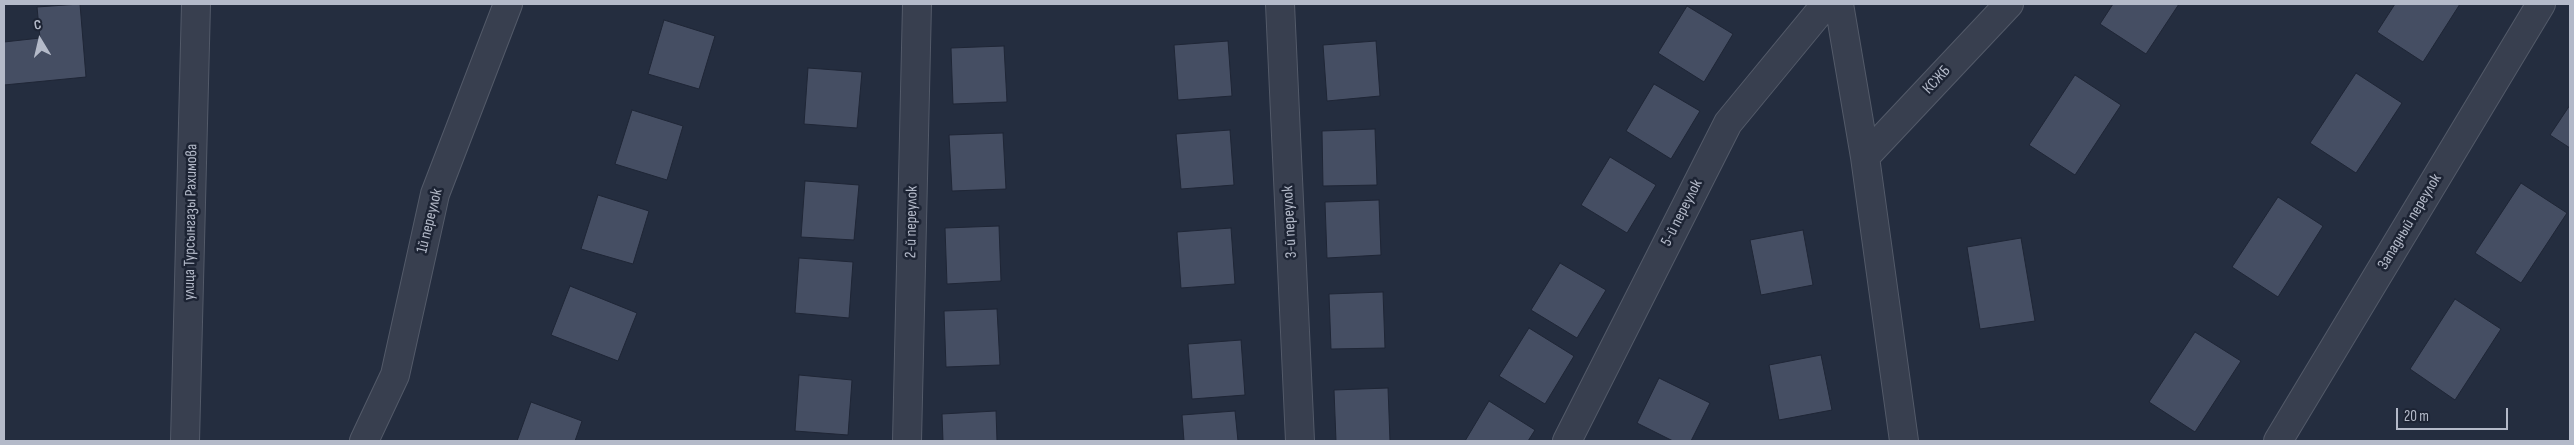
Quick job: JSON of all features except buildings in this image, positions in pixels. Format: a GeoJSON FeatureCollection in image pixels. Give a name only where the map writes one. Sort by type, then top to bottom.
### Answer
{"type":"FeatureCollection","features":[{"type":"Feature","properties":{"kind":"street","name":"улица Турсынгазы Рахимова"},"geometry":{"type":"LineString","coordinates":[[185,441],[196,4]]}},
{"type":"Feature","properties":{"kind":"street","name":"1й переулок"},"geometry":{"type":"LineString","coordinates":[[364,441],[395,375],[435,194],[508,4]]}},
{"type":"Feature","properties":{"kind":"street","name":"2-й переулок"},"geometry":{"type":"LineString","coordinates":[[907,441],[917,4]]}},
{"type":"Feature","properties":{"kind":"street","name":"3-й переулок"},"geometry":{"type":"LineString","coordinates":[[1280,4],[1300,441]]}},
{"type":"Feature","properties":{"kind":"street","name":"5-й переулок"},"geometry":{"type":"LineString","coordinates":[[1567,441],[1728,123],[1826,4]]}},
{"type":"Feature","properties":{"kind":"street"},"geometry":{"type":"LineString","coordinates":[[1839,4],[1865,157],[1904,441]]}},
{"type":"Feature","properties":{"kind":"street","name":"КСЖБ"},"geometry":{"type":"LineString","coordinates":[[1865,157],[2009,4]]}},
{"type":"Feature","properties":{"kind":"street","name":"Западный переулок"},"geometry":{"type":"LineString","coordinates":[[2278,441],[2541,4]]}}]}
